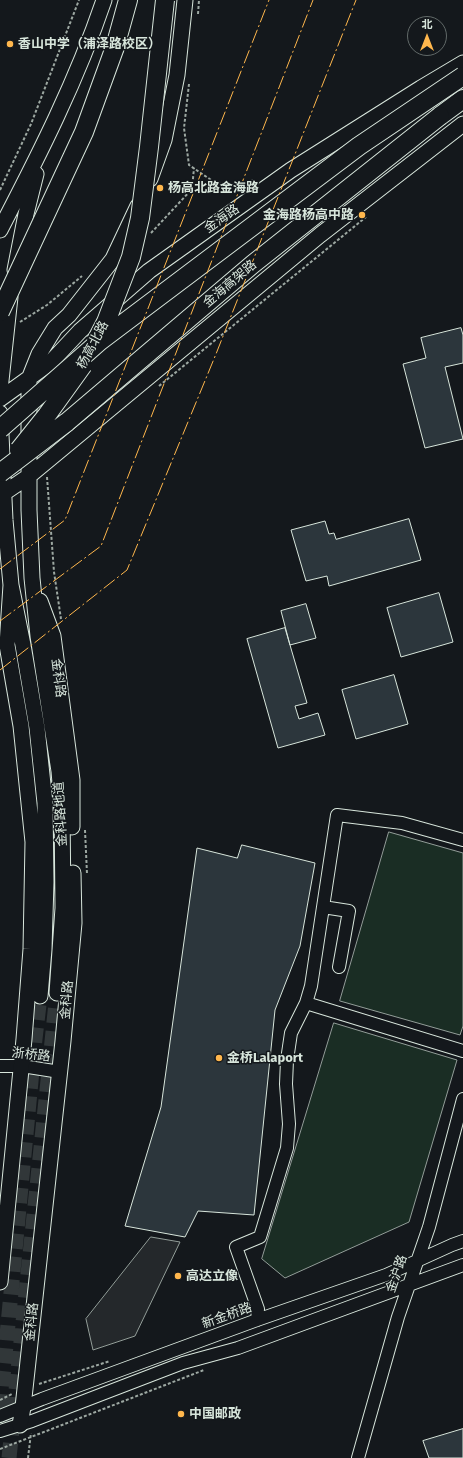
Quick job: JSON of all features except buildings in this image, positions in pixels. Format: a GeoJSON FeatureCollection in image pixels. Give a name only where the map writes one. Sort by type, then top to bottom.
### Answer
{"type":"FeatureCollection","features":[{"type":"Feature","properties":{"kind":"highway"},"geometry":{"type":"LineString","coordinates":[[0,312],[84,132],[115,47],[128,0]]}},
{"type":"Feature","properties":{"kind":"highway","name":"杨高北路"},"geometry":{"type":"LineString","coordinates":[[0,469],[11,459],[42,421],[81,368],[106,322],[131,257],[141,210],[165,0]]}},
{"type":"Feature","properties":{"kind":"highway"},"geometry":{"type":"LineString","coordinates":[[0,429],[100,341],[359,146],[463,76]]}},
{"type":"Feature","properties":{"kind":"highway","name":"金海高架路"},"geometry":{"type":"LineString","coordinates":[[0,473],[67,422],[253,264],[463,99]]}},
{"type":"Feature","properties":{"kind":"main road"},"geometry":{"type":"LineString","coordinates":[[0,230],[42,150],[91,39],[104,0]]}},
{"type":"Feature","properties":{"kind":"main road"},"geometry":{"type":"LineString","coordinates":[[28,379],[39,354],[55,328],[69,316],[113,259],[146,190],[164,140],[178,75],[185,0]]}},
{"type":"Feature","properties":{"kind":"main road","name":"金海路"},"geometry":{"type":"LineString","coordinates":[[0,399],[50,363],[80,331],[149,272],[291,170],[463,63]]}},
{"type":"Feature","properties":{"kind":"main road"},"geometry":{"type":"LineString","coordinates":[[2,495],[29,476],[320,235],[463,124]]}},
{"type":"Feature","properties":{"kind":"main road"},"geometry":{"type":"LineString","coordinates":[[0,390],[10,298],[23,229],[42,150]]}},
{"type":"Feature","properties":{"kind":"main road","name":"金科路"},"geometry":{"type":"LineString","coordinates":[[28,379],[32,578],[38,636]]}},
{"type":"Feature","properties":{"kind":"main road"},"geometry":{"type":"LineString","coordinates":[[0,413],[2,495],[11,585],[7,646],[21,726],[32,842],[31,949],[22,1066],[0,1282]]}},
{"type":"Feature","properties":{"kind":"main road","name":"金科路"},"geometry":{"type":"LineString","coordinates":[[20,1425],[60,1072],[74,923],[72,780],[53,636],[32,578]]}},
{"type":"Feature","properties":{"kind":"main road","name":"金科路地道"},"geometry":{"type":"LineString","coordinates":[[11,585],[37,728],[45,803],[46,882],[44,949],[40,996]]}},
{"type":"Feature","properties":{"kind":"main road","name":"金科路地道"},"geometry":{"type":"LineString","coordinates":[[38,636],[54,736],[62,808],[63,908],[57,993]]}},
{"type":"Feature","properties":{"kind":"street"},"geometry":{"type":"LineString","coordinates":[[257,1320],[258,1309],[236,1247],[260,1237],[287,1148],[289,1124],[286,1084],[287,1060],[291,1034],[306,1003],[310,986],[337,815],[402,823],[463,840]]}},
{"type":"Feature","properties":{"kind":"street"},"geometry":{"type":"LineString","coordinates":[[323,907],[349,911],[339,967]]}},
{"type":"Feature","properties":{"kind":"street"},"geometry":{"type":"LineString","coordinates":[[306,1003],[463,1051]]}},
{"type":"Feature","properties":{"kind":"street","name":"浙桥路"},"geometry":{"type":"LineString","coordinates":[[0,1066],[22,1066],[60,1072]]}},
{"type":"Feature","properties":{"kind":"street","name":"金沪路"},"geometry":{"type":"LineString","coordinates":[[358,1458],[408,1285],[429,1227],[463,1099]]}},
{"type":"Feature","properties":{"kind":"street","name":"新金桥路"},"geometry":{"type":"LineString","coordinates":[[0,1416],[257,1320],[386,1275],[463,1241]]}},
{"type":"Feature","properties":{"kind":"street"},"geometry":{"type":"LineString","coordinates":[[0,1431],[20,1425],[182,1363],[238,1348],[463,1265]]}},
{"type":"Feature","properties":{"kind":"path"},"geometry":{"type":"LineString","coordinates":[[0,190],[31,124],[79,0]]}},
{"type":"Feature","properties":{"kind":"path"},"geometry":{"type":"LineString","coordinates":[[197,15],[199,0]]}},
{"type":"Feature","properties":{"kind":"path"},"geometry":{"type":"LineString","coordinates":[[189,83],[184,128],[190,164],[214,182],[242,186]]}},
{"type":"Feature","properties":{"kind":"path"},"geometry":{"type":"LineString","coordinates":[[150,235],[192,189],[194,168]]}},
{"type":"Feature","properties":{"kind":"path"},"geometry":{"type":"LineString","coordinates":[[158,387],[368,215]]}},
{"type":"Feature","properties":{"kind":"path"},"geometry":{"type":"LineString","coordinates":[[6,331],[47,305],[87,273]]}},
{"type":"Feature","properties":{"kind":"path"},"geometry":{"type":"LineString","coordinates":[[30,503],[53,473]]}},
{"type":"Feature","properties":{"kind":"green space"},"geometry":{"type":"Polygon","coordinates":[[[389,832],[463,853],[463,1026],[460,1035],[340,1001],[389,832]]]}},
{"type":"Feature","properties":{"kind":"green space"},"geometry":{"type":"Polygon","coordinates":[[[334,1023],[457,1060],[409,1222],[285,1278],[262,1259],[334,1023]]]}},
{"type":"Feature","properties":{"kind":"shaded area"},"geometry":{"type":"Polygon","coordinates":[[[151,1237],[180,1242],[135,1336],[93,1350],[86,1319],[151,1237]]]}},
{"type":"Feature","properties":{"kind":"tunnel"},"geometry":{"type":"LineString","coordinates":[[9,1458],[57,993]]}},
{"type":"Feature","properties":{"kind":"tunnel"},"geometry":{"type":"LineString","coordinates":[[0,1409],[40,996]]}},
{"type":"Feature","properties":{"kind":"power"},"geometry":{"type":"LineString","coordinates":[[0,569],[65,520],[269,0]]}},
{"type":"Feature","properties":{"kind":"power"},"geometry":{"type":"LineString","coordinates":[[0,621],[101,546],[313,0]]}},
{"type":"Feature","properties":{"kind":"power"},"geometry":{"type":"LineString","coordinates":[[0,670],[127,570],[216,354],[356,0]]}},
{"type":"Feature","properties":{"kind":"place","name":"香山中学（浦泽路校区）"},"geometry":{"type":"Point","coordinates":[10,44]}},
{"type":"Feature","properties":{"kind":"place","name":"杨高北路金海路"},"geometry":{"type":"Point","coordinates":[160,188]}},
{"type":"Feature","properties":{"kind":"place","name":"金海路杨高中路"},"geometry":{"type":"Point","coordinates":[362,215]}},
{"type":"Feature","properties":{"kind":"place","name":"金桥Lalaport"},"geometry":{"type":"Point","coordinates":[219,1058]}},
{"type":"Feature","properties":{"kind":"place","name":"高达立像"},"geometry":{"type":"Point","coordinates":[178,1276]}},
{"type":"Feature","properties":{"kind":"place","name":"中国邮政"},"geometry":{"type":"Point","coordinates":[181,1414]}}]}
